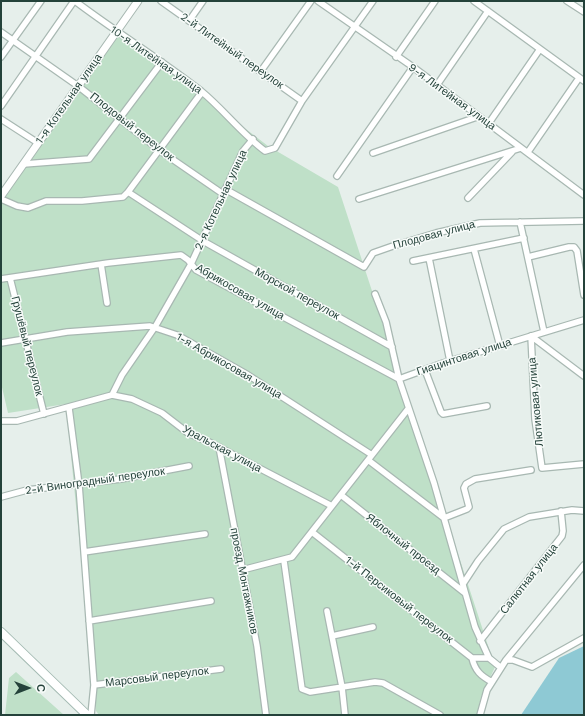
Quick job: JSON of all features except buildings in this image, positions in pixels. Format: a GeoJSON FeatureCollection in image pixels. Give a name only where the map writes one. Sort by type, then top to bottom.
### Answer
{"type":"FeatureCollection","features":[{"type":"Feature","properties":{"kind":"main road"},"geometry":{"type":"LineString","coordinates":[[1,632],[87,715]]}},
{"type":"Feature","properties":{"kind":"street"},"geometry":{"type":"LineString","coordinates":[[1,57],[41,1]]}},
{"type":"Feature","properties":{"kind":"street"},"geometry":{"type":"LineString","coordinates":[[1,106],[74,1]]}},
{"type":"Feature","properties":{"kind":"street","name":"10-я Литейная улица"},"geometry":{"type":"LineString","coordinates":[[74,1],[116,32],[162,62],[202,92],[253,140]]}},
{"type":"Feature","properties":{"kind":"street","name":"1-я Котельная улица"},"geometry":{"type":"LineString","coordinates":[[1,197],[138,1]]}},
{"type":"Feature","properties":{"kind":"street","name":"2-й Литейный переулок"},"geometry":{"type":"LineString","coordinates":[[161,1],[302,101]]}},
{"type":"Feature","properties":{"kind":"street"},"geometry":{"type":"LineString","coordinates":[[189,21],[203,1]]}},
{"type":"Feature","properties":{"kind":"street"},"geometry":{"type":"LineString","coordinates":[[261,71],[312,1]]}},
{"type":"Feature","properties":{"kind":"street","name":"9-я Литейная улица"},"geometry":{"type":"LineString","coordinates":[[318,1],[354,28],[413,67],[477,117],[489,123],[584,195]]}},
{"type":"Feature","properties":{"kind":"street","name":"2-я Котельная улица"},"geometry":{"type":"LineString","coordinates":[[112,395],[122,375],[155,327],[191,264],[243,151],[253,140],[265,151],[275,148],[302,101],[372,1]]}},
{"type":"Feature","properties":{"kind":"street"},"geometry":{"type":"LineString","coordinates":[[396,57],[435,1]]}},
{"type":"Feature","properties":{"kind":"street"},"geometry":{"type":"LineString","coordinates":[[474,1],[582,80],[528,152]]}},
{"type":"Feature","properties":{"kind":"street"},"geometry":{"type":"LineString","coordinates":[[567,1],[584,12]]}},
{"type":"Feature","properties":{"kind":"street"},"geometry":{"type":"LineString","coordinates":[[437,85],[488,11]]}},
{"type":"Feature","properties":{"kind":"street","name":"Плодовый переулок"},"geometry":{"type":"LineString","coordinates":[[1,32],[78,86],[159,149],[224,192],[364,267]]}},
{"type":"Feature","properties":{"kind":"street"},"geometry":{"type":"LineString","coordinates":[[489,123],[540,49]]}},
{"type":"Feature","properties":{"kind":"street"},"geometry":{"type":"LineString","coordinates":[[24,164],[89,160],[162,62]]}},
{"type":"Feature","properties":{"kind":"street"},"geometry":{"type":"LineString","coordinates":[[337,176],[413,67]]}},
{"type":"Feature","properties":{"kind":"street"},"geometry":{"type":"LineString","coordinates":[[1,197],[18,206],[28,208],[46,201],[82,201],[123,196],[128,192],[202,92]]}},
{"type":"Feature","properties":{"kind":"street"},"geometry":{"type":"LineString","coordinates":[[373,153],[477,117]]}},
{"type":"Feature","properties":{"kind":"street"},"geometry":{"type":"LineString","coordinates":[[1,119],[38,143]]}},
{"type":"Feature","properties":{"kind":"street"},"geometry":{"type":"LineString","coordinates":[[358,199],[521,148]]}},
{"type":"Feature","properties":{"kind":"street"},"geometry":{"type":"LineString","coordinates":[[468,198],[514,150]]}},
{"type":"Feature","properties":{"kind":"street","name":"Морской переулок"},"geometry":{"type":"LineString","coordinates":[[128,192],[203,240],[392,347]]}},
{"type":"Feature","properties":{"kind":"street","name":"Плодовая улица"},"geometry":{"type":"LineString","coordinates":[[364,267],[373,253],[436,233],[480,223],[584,221]]}},
{"type":"Feature","properties":{"kind":"street"},"geometry":{"type":"LineString","coordinates":[[520,222],[544,332]]}},
{"type":"Feature","properties":{"kind":"street"},"geometry":{"type":"LineString","coordinates":[[413,261],[524,238]]}},
{"type":"Feature","properties":{"kind":"street"},"geometry":{"type":"LineString","coordinates":[[528,257],[574,247],[577,251],[584,295]]}},
{"type":"Feature","properties":{"kind":"street"},"geometry":{"type":"LineString","coordinates":[[474,249],[500,346]]}},
{"type":"Feature","properties":{"kind":"street","name":"Абрикосовая улица"},"geometry":{"type":"LineString","coordinates":[[1,279],[101,264],[181,255],[196,270],[399,380]]}},
{"type":"Feature","properties":{"kind":"street"},"geometry":{"type":"LineString","coordinates":[[429,258],[450,361]]}},
{"type":"Feature","properties":{"kind":"street"},"geometry":{"type":"LineString","coordinates":[[101,264],[107,303]]}},
{"type":"Feature","properties":{"kind":"street","name":"Грушёвый переулок"},"geometry":{"type":"LineString","coordinates":[[10,278],[44,414]]}},
{"type":"Feature","properties":{"kind":"street"},"geometry":{"type":"LineString","coordinates":[[375,294],[386,322],[399,380],[434,483],[462,584],[480,641],[489,658],[500,668]]}},
{"type":"Feature","properties":{"kind":"street","name":"Гиацинтовая улица"},"geometry":{"type":"LineString","coordinates":[[399,380],[450,361],[584,320]]}},
{"type":"Feature","properties":{"kind":"street","name":"1-я Абрикосовая улица"},"geometry":{"type":"LineString","coordinates":[[1,343],[67,332],[127,326],[155,327],[177,335],[248,375],[370,457],[444,518]]}},
{"type":"Feature","properties":{"kind":"street"},"geometry":{"type":"LineString","coordinates":[[531,336],[584,376]]}},
{"type":"Feature","properties":{"kind":"street","name":"Лютиковая улица"},"geometry":{"type":"LineString","coordinates":[[531,336],[535,419],[542,468],[584,464]]}},
{"type":"Feature","properties":{"kind":"street"},"geometry":{"type":"LineString","coordinates":[[425,370],[441,412],[444,414],[487,406]]}},
{"type":"Feature","properties":{"kind":"street"},"geometry":{"type":"LineString","coordinates":[[1,421],[17,421],[112,395]]}},
{"type":"Feature","properties":{"kind":"street","name":"Уральская улица"},"geometry":{"type":"LineString","coordinates":[[112,395],[132,398],[162,413],[188,433],[219,447],[332,506]]}},
{"type":"Feature","properties":{"kind":"street"},"geometry":{"type":"LineString","coordinates":[[69,408],[79,485],[94,685],[91,715]]}},
{"type":"Feature","properties":{"kind":"street"},"geometry":{"type":"LineString","coordinates":[[242,570],[292,558],[408,409]]}},
{"type":"Feature","properties":{"kind":"street","name":"проезд Монтажников"},"geometry":{"type":"LineString","coordinates":[[219,447],[257,646],[266,715]]}},
{"type":"Feature","properties":{"kind":"street","name":"2-й Виноградный переулок"},"geometry":{"type":"LineString","coordinates":[[1,497],[27,490],[79,485],[189,466]]}},
{"type":"Feature","properties":{"kind":"street"},"geometry":{"type":"LineString","coordinates":[[444,518],[469,507],[464,488],[469,481],[531,470]]}},
{"type":"Feature","properties":{"kind":"street","name":"Яблочный проезд"},"geometry":{"type":"LineString","coordinates":[[341,495],[465,593]]}},
{"type":"Feature","properties":{"kind":"street"},"geometry":{"type":"LineString","coordinates":[[462,584],[504,529],[529,517],[572,510],[584,511]]}},
{"type":"Feature","properties":{"kind":"street","name":"Салютная улица"},"geometry":{"type":"LineString","coordinates":[[480,641],[562,536],[561,512]]}},
{"type":"Feature","properties":{"kind":"street","name":"1-й Персиковый переулок"},"geometry":{"type":"LineString","coordinates":[[312,532],[472,658]]}},
{"type":"Feature","properties":{"kind":"street"},"geometry":{"type":"LineString","coordinates":[[84,552],[205,534]]}},
{"type":"Feature","properties":{"kind":"street"},"geometry":{"type":"LineString","coordinates":[[284,561],[302,689],[310,692],[375,682],[383,683],[440,715]]}},
{"type":"Feature","properties":{"kind":"street"},"geometry":{"type":"LineString","coordinates":[[480,715],[487,690],[500,668],[584,566]]}},
{"type":"Feature","properties":{"kind":"street"},"geometry":{"type":"LineString","coordinates":[[89,621],[211,601]]}},
{"type":"Feature","properties":{"kind":"street"},"geometry":{"type":"LineString","coordinates":[[327,612],[342,687],[345,715]]}},
{"type":"Feature","properties":{"kind":"street"},"geometry":{"type":"LineString","coordinates":[[332,636],[373,627]]}},
{"type":"Feature","properties":{"kind":"street"},"geometry":{"type":"LineString","coordinates":[[506,660],[513,660],[532,667],[584,638]]}},
{"type":"Feature","properties":{"kind":"street"},"geometry":{"type":"LineString","coordinates":[[489,658],[472,658],[474,668],[482,676],[492,682]]}},
{"type":"Feature","properties":{"kind":"street","name":"Марсовый переулок"},"geometry":{"type":"LineString","coordinates":[[94,685],[221,669]]}},
{"type":"Feature","properties":{"kind":"green space"},"geometry":{"type":"Polygon","coordinates":[[[119,32],[268,146],[338,187],[495,667],[481,697],[477,715],[99,715],[96,711],[66,404],[8,413],[1,383],[1,203],[119,32]]]}},
{"type":"Feature","properties":{"kind":"green space"},"geometry":{"type":"Polygon","coordinates":[[[16,672],[64,715],[5,715],[9,678],[16,672]]]}},
{"type":"Feature","properties":{"kind":"water"},"geometry":{"type":"Polygon","coordinates":[[[584,646],[584,715],[521,715],[559,658],[584,646]]]}}]}
